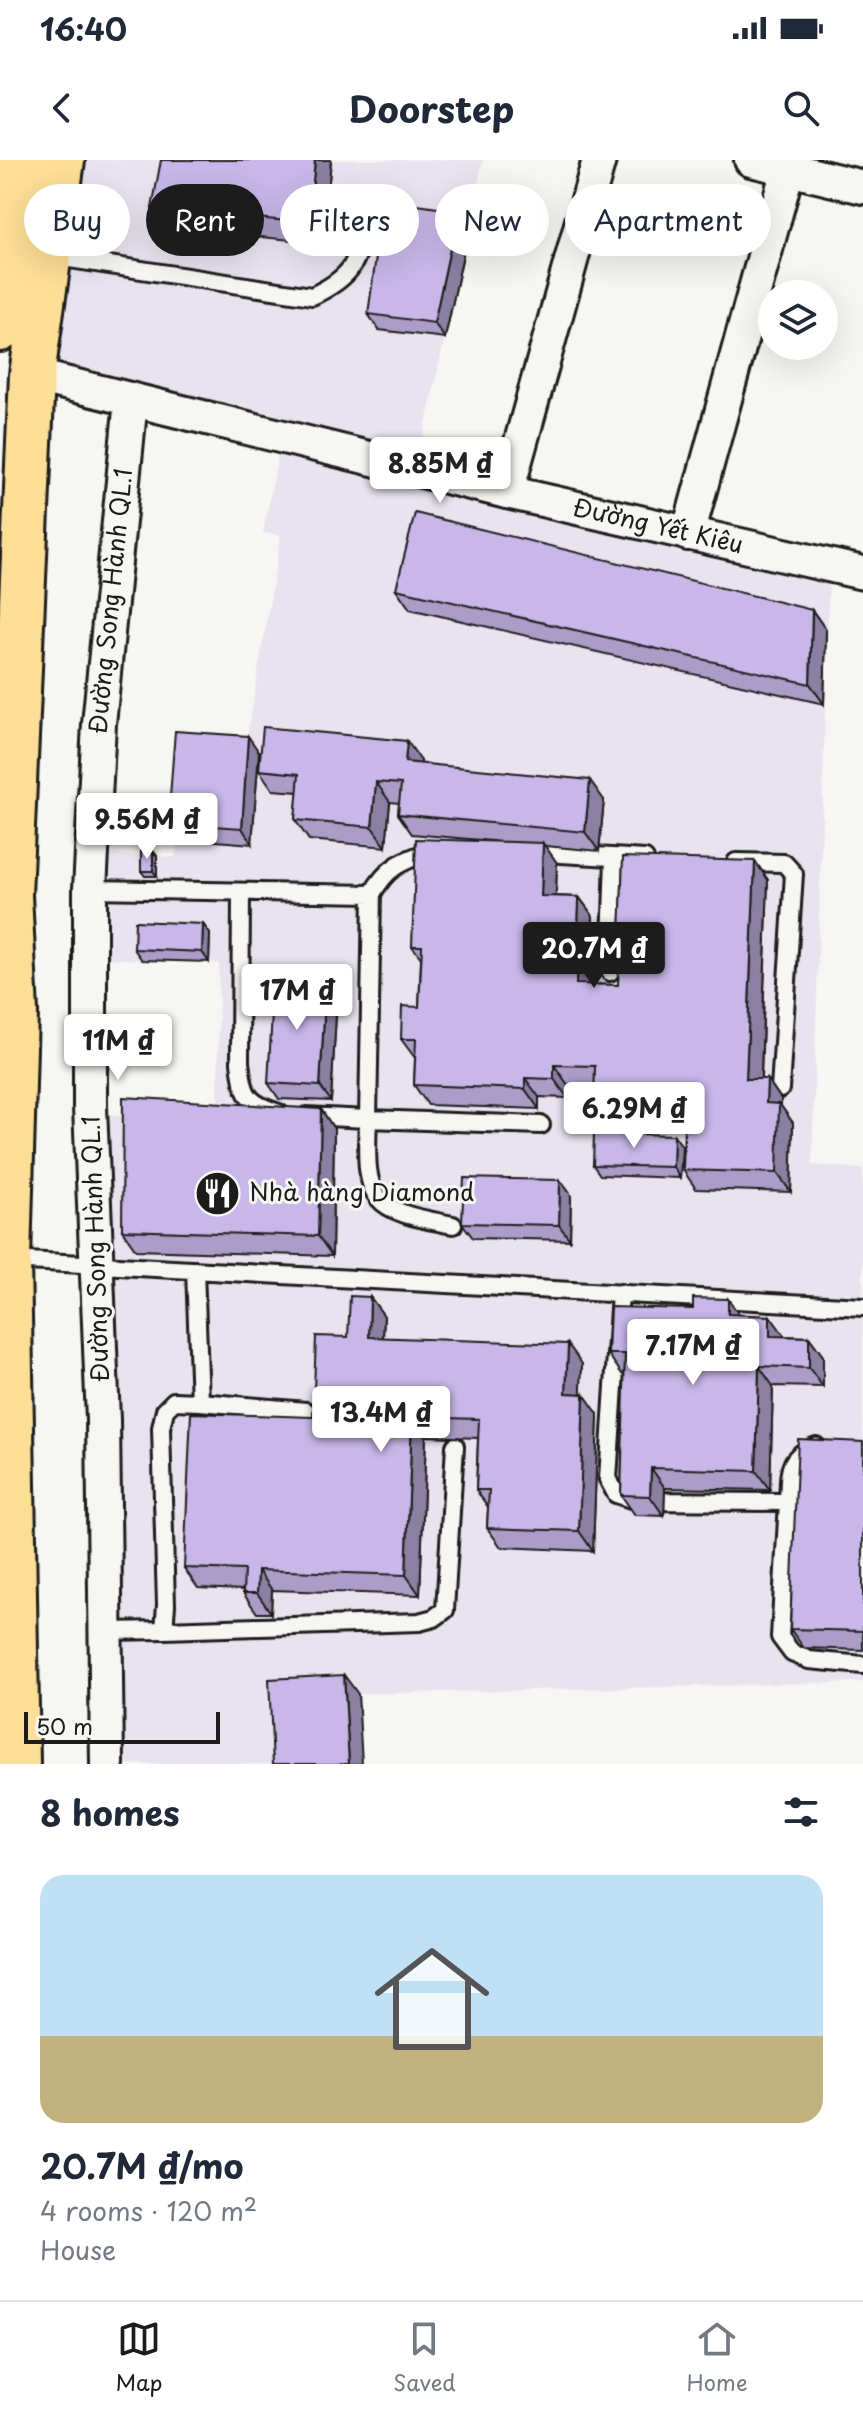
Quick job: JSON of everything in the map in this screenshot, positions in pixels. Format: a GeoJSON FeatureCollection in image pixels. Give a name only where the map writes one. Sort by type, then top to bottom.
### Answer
{"type":"FeatureCollection","features":[{"type":"Feature","properties":{"kind":"highway"},"geometry":{"type":"LineString","coordinates":[[59,184],[62,160]]}},
{"type":"Feature","properties":{"kind":"highway"},"geometry":{"type":"LineString","coordinates":[[0,329],[12,175]]}},
{"type":"Feature","properties":{"kind":"highway"},"geometry":{"type":"LineString","coordinates":[[17,1764],[8,1260],[15,1012],[5,912],[32,375],[49,256]]}},
{"type":"Feature","properties":{"kind":"street"},"geometry":{"type":"LineString","coordinates":[[507,492],[599,160]]}},
{"type":"Feature","properties":{"kind":"street"},"geometry":{"type":"LineString","coordinates":[[751,160],[863,187]]}},
{"type":"Feature","properties":{"kind":"street"},"geometry":{"type":"LineString","coordinates":[[688,534],[788,169]]}},
{"type":"Feature","properties":{"kind":"street","name":"Đường Yết Kiêu"},"geometry":{"type":"LineString","coordinates":[[32,375],[507,492],[863,573]]}},
{"type":"Feature","properties":{"kind":"street","name":"Đường Song Hành QL.1"},"geometry":{"type":"LineString","coordinates":[[107,1764],[103,1420],[90,1107],[90,889],[99,724],[131,400]]}},
{"type":"Feature","properties":{"kind":"lane"},"geometry":{"type":"LineString","coordinates":[[49,256],[312,296],[339,284],[355,264],[357,256]]}},
{"type":"Feature","properties":{"kind":"lane"},"geometry":{"type":"LineString","coordinates":[[444,850],[432,850],[394,865],[382,876],[372,894],[365,1166],[369,1182],[379,1198],[394,1212],[453,1225]]}},
{"type":"Feature","properties":{"kind":"lane"},"geometry":{"type":"LineString","coordinates":[[512,851],[660,859]]}},
{"type":"Feature","properties":{"kind":"lane"},"geometry":{"type":"LineString","coordinates":[[610,972],[614,858]]}},
{"type":"Feature","properties":{"kind":"lane"},"geometry":{"type":"LineString","coordinates":[[722,861],[784,863],[794,874],[780,1089]]}},
{"type":"Feature","properties":{"kind":"lane"},"geometry":{"type":"LineString","coordinates":[[90,889],[372,894]]}},
{"type":"Feature","properties":{"kind":"lane"},"geometry":{"type":"LineString","coordinates":[[241,892],[240,1062],[243,1089],[249,1100],[287,1115],[541,1125]]}},
{"type":"Feature","properties":{"kind":"lane"},"geometry":{"type":"LineString","coordinates":[[8,1260],[863,1307]]}},
{"type":"Feature","properties":{"kind":"lane"},"geometry":{"type":"LineString","coordinates":[[195,1270],[200,1402]]}},
{"type":"Feature","properties":{"kind":"lane"},"geometry":{"type":"LineString","coordinates":[[620,1293],[608,1479],[616,1494],[637,1501],[788,1502]]}},
{"type":"Feature","properties":{"kind":"lane"},"geometry":{"type":"LineString","coordinates":[[164,1630],[161,1428],[165,1410],[174,1401],[306,1411]]}},
{"type":"Feature","properties":{"kind":"lane"},"geometry":{"type":"LineString","coordinates":[[835,1444],[801,1451],[790,1464],[780,1637],[792,1653],[809,1660],[863,1665]]}},
{"type":"Feature","properties":{"kind":"lane"},"geometry":{"type":"LineString","coordinates":[[106,1631],[419,1622],[434,1618],[445,1610],[455,1446]]}},
{"type":"Feature","properties":{"kind":"shaded area"},"geometry":{"type":"Polygon","coordinates":[[[75,160],[483,160],[478,184],[435,184],[435,256],[462,256],[418,461],[48,370],[63,256],[130,256],[130,184],[72,184],[75,160]]]}},
{"type":"Feature","properties":{"kind":"shaded area"},"geometry":{"type":"Polygon","coordinates":[[[280,445],[829,575],[812,1165],[863,1169],[863,1682],[359,1694],[362,1764],[117,1764],[100,1114],[218,1121],[219,963],[99,958],[101,854],[175,857],[179,838],[245,750],[281,535],[263,533],[280,445]]]}},
{"type":"Feature","properties":{"kind":"building"},"geometry":{"type":"Polygon","coordinates":[[[161,160],[315,160],[313,184],[280,184],[280,220],[264,219],[264,184],[156,184],[161,160]]]}},
{"type":"Feature","properties":{"kind":"building"},"geometry":{"type":"Polygon","coordinates":[[[419,205],[435,208],[435,256],[448,256],[434,323],[368,314],[376,256],[419,256],[419,205]]]}},
{"type":"Feature","properties":{"kind":"building"},"geometry":{"type":"Polygon","coordinates":[[[415,513],[812,610],[810,684],[396,589],[415,513]]]}},
{"type":"Feature","properties":{"kind":"building"},"geometry":{"type":"Polygon","coordinates":[[[263,727],[407,741],[405,762],[590,780],[585,832],[398,814],[401,784],[376,782],[372,827],[295,820],[299,774],[259,770],[263,727]]]}},
{"type":"Feature","properties":{"kind":"building"},"geometry":{"type":"Polygon","coordinates":[[[175,731],[248,736],[242,828],[168,823],[175,731]]]}},
{"type":"Feature","properties":{"kind":"building"},"geometry":{"type":"Polygon","coordinates":[[[416,839],[543,843],[541,896],[579,897],[576,984],[618,985],[623,857],[755,861],[746,1079],[767,1079],[766,1103],[779,1104],[777,1173],[683,1170],[685,1103],[594,1100],[595,1066],[554,1065],[554,1079],[525,1078],[525,1089],[414,1085],[416,1039],[401,1039],[402,1006],[419,1007],[422,946],[412,946],[416,839]]]}},
{"type":"Feature","properties":{"kind":"building"},"geometry":{"type":"Polygon","coordinates":[[[141,850],[153,851],[153,871],[141,871],[141,850]]]}},
{"type":"Feature","properties":{"kind":"building"},"geometry":{"type":"Polygon","coordinates":[[[135,921],[203,924],[202,952],[134,949],[135,921]]]}},
{"type":"Feature","properties":{"kind":"building"},"geometry":{"type":"Polygon","coordinates":[[[274,979],[326,982],[320,1086],[268,1083],[274,979]]]}},
{"type":"Feature","properties":{"kind":"building","name":"Nhà hàng Diamond"},"geometry":{"type":"Polygon","coordinates":[[[123,1097],[321,1109],[318,1236],[122,1230],[123,1097]]]}},
{"type":"Feature","properties":{"kind":"building"},"geometry":{"type":"Polygon","coordinates":[[[594,1133],[674,1135],[673,1167],[593,1165],[594,1133]]]}},
{"type":"Feature","properties":{"kind":"building"},"geometry":{"type":"Polygon","coordinates":[[[464,1178],[560,1180],[559,1225],[462,1223],[464,1178]]]}},
{"type":"Feature","properties":{"kind":"building"},"geometry":{"type":"Polygon","coordinates":[[[350,1296],[370,1297],[369,1337],[568,1344],[566,1393],[584,1394],[579,1531],[487,1528],[489,1490],[476,1490],[479,1419],[412,1417],[406,1575],[258,1570],[257,1593],[243,1593],[244,1570],[184,1568],[191,1413],[313,1417],[316,1336],[348,1337],[350,1296]]]}},
{"type":"Feature","properties":{"kind":"building"},"geometry":{"type":"Polygon","coordinates":[[[693,1298],[728,1299],[728,1314],[770,1316],[770,1336],[809,1337],[809,1368],[759,1366],[756,1471],[651,1468],[650,1496],[621,1495],[625,1354],[608,1354],[610,1307],[693,1309],[693,1298]]]}},
{"type":"Feature","properties":{"kind":"building"},"geometry":{"type":"Polygon","coordinates":[[[798,1439],[863,1442],[863,1631],[790,1629],[798,1439]]]}},
{"type":"Feature","properties":{"kind":"building"},"geometry":{"type":"Polygon","coordinates":[[[344,1675],[349,1764],[273,1764],[269,1679],[344,1675]]]}},
{"type":"Feature","properties":{"kind":"place","name":"Nhà hàng Diamond"},"geometry":{"type":"Point","coordinates":[218,1193]}}]}
